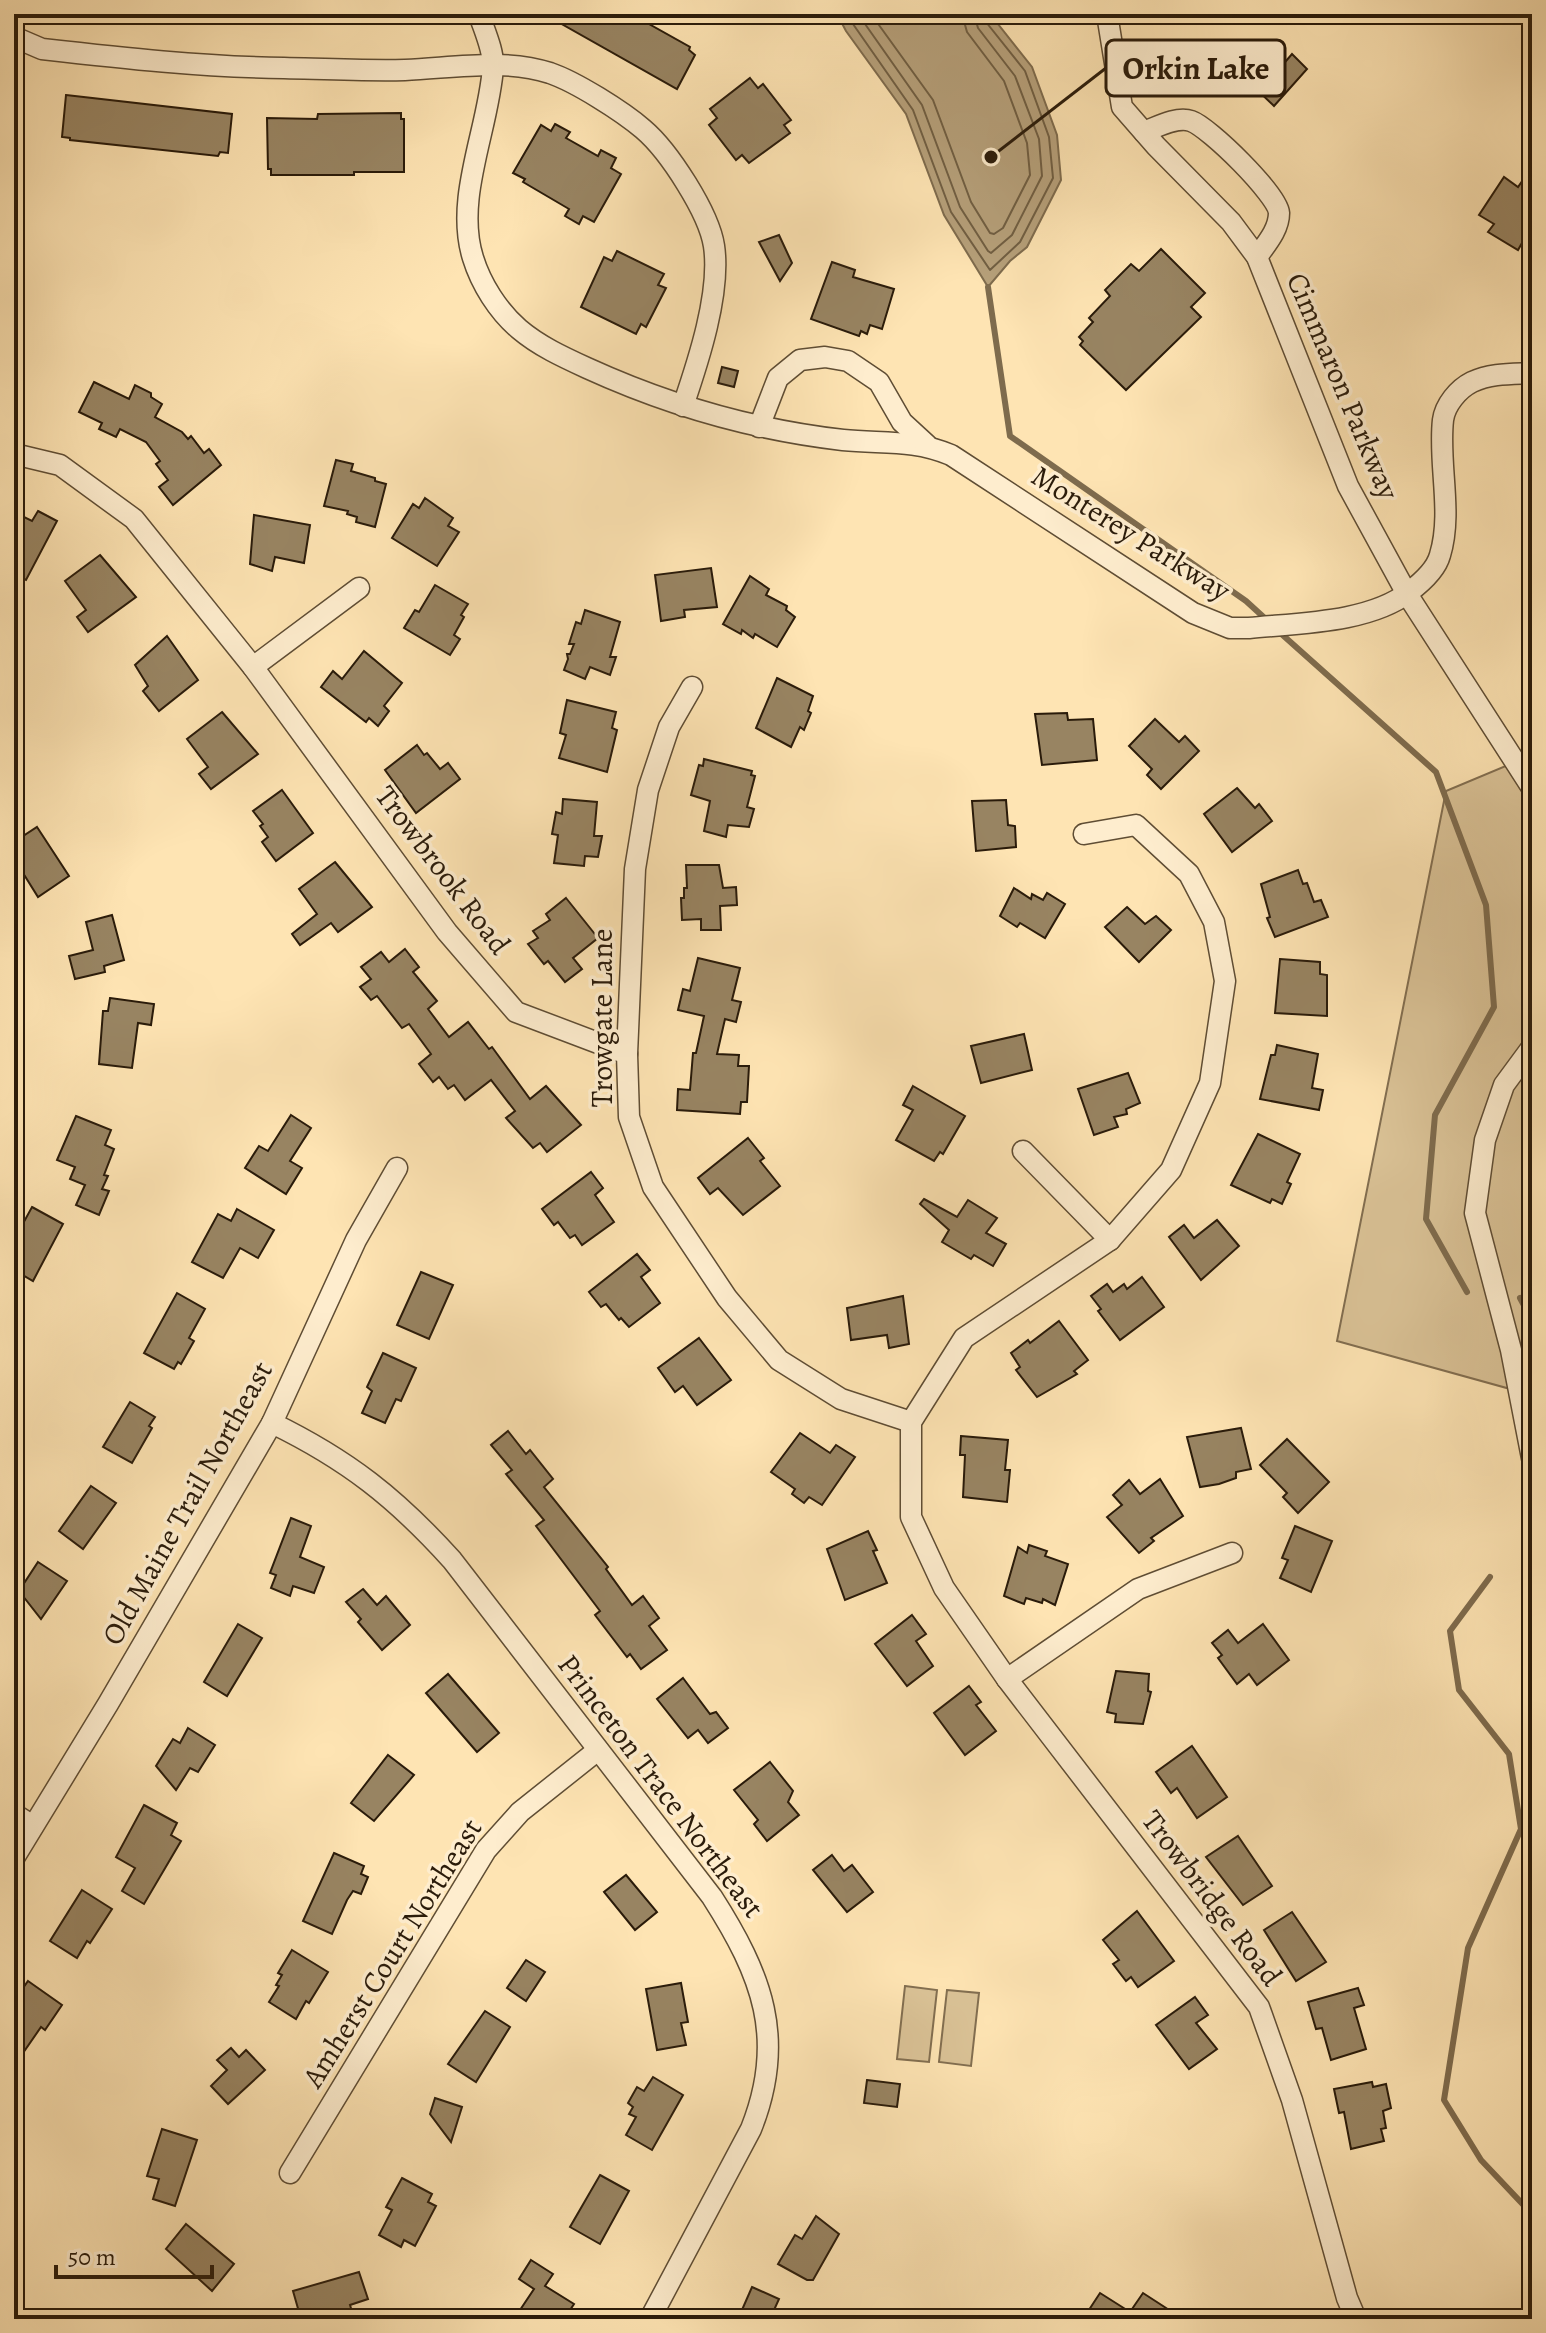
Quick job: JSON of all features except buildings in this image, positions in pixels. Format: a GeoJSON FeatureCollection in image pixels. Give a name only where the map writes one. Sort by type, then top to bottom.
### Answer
{"type":"FeatureCollection","features":[{"type":"Feature","properties":{"kind":"street","name":"Monterey Parkway"},"geometry":{"type":"LineString","coordinates":[[479,14],[493,64],[466,215],[472,257],[487,292],[517,328],[547,349],[616,381],[683,406],[759,427],[844,440],[927,445],[951,455],[1193,613],[1230,628],[1306,622],[1371,612],[1407,594],[1427,576],[1440,558],[1444,532],[1443,418],[1453,397],[1470,383],[1492,375],[1532,373]]}},
{"type":"Feature","properties":{"kind":"street","name":"Cimmaron Parkway"},"geometry":{"type":"LineString","coordinates":[[1107,14],[1122,107],[1231,222],[1257,257],[1348,486],[1407,594],[1532,788]]}},
{"type":"Feature","properties":{"kind":"street"},"geometry":{"type":"LineString","coordinates":[[14,37],[42,49],[242,68],[404,70],[493,64],[549,73],[586,90],[644,129],[679,172],[705,214],[714,247],[715,278],[700,355],[683,406]]}},
{"type":"Feature","properties":{"kind":"street"},"geometry":{"type":"LineString","coordinates":[[1144,132],[1167,123],[1189,120],[1208,130],[1272,194],[1279,212],[1274,232],[1257,257]]}},
{"type":"Feature","properties":{"kind":"street","name":"Monterey Parkway"},"geometry":{"type":"LineString","coordinates":[[759,427],[778,378],[800,360],[825,357],[848,361],[879,382],[902,422],[927,445]]}},
{"type":"Feature","properties":{"kind":"street","name":"Trowbrook Road"},"geometry":{"type":"LineString","coordinates":[[14,454],[60,465],[134,519],[253,667],[447,932],[516,1012],[627,1054]]}},
{"type":"Feature","properties":{"kind":"street"},"geometry":{"type":"LineString","coordinates":[[253,667],[359,588]]}},
{"type":"Feature","properties":{"kind":"street","name":"Trowgate Lane"},"geometry":{"type":"LineString","coordinates":[[692,687],[669,727],[648,790],[635,869],[627,1054],[629,1117],[653,1187],[727,1298],[779,1360],[841,1399],[911,1422]]}},
{"type":"Feature","properties":{"kind":"street"},"geometry":{"type":"LineString","coordinates":[[911,1422],[964,1338],[1110,1240],[1171,1170],[1210,1083],[1225,981],[1214,922],[1189,874],[1136,825],[1084,834]]}},
{"type":"Feature","properties":{"kind":"street"},"geometry":{"type":"LineString","coordinates":[[1532,1047],[1504,1085],[1485,1140],[1475,1213],[1511,1350],[1532,1458]]}},
{"type":"Feature","properties":{"kind":"street"},"geometry":{"type":"LineString","coordinates":[[1023,1151],[1110,1240]]}},
{"type":"Feature","properties":{"kind":"street","name":"Old Maine Trail Northeast"},"geometry":{"type":"LineString","coordinates":[[14,1858],[272,1423],[356,1240],[397,1168]]}},
{"type":"Feature","properties":{"kind":"street","name":"Trowbridge Road"},"geometry":{"type":"LineString","coordinates":[[911,1422],[911,1517],[944,1588],[1007,1679],[1259,2007],[1292,2100],[1347,2298],[1356,2319]]}},
{"type":"Feature","properties":{"kind":"street","name":"Princeton Trace Northeast"},"geometry":{"type":"LineString","coordinates":[[272,1423],[350,1466],[419,1523],[452,1560],[712,1897],[738,1938],[765,2012],[769,2044],[762,2103],[650,2319]]}},
{"type":"Feature","properties":{"kind":"street"},"geometry":{"type":"LineString","coordinates":[[1007,1679],[1138,1589],[1232,1553]]}},
{"type":"Feature","properties":{"kind":"street","name":"Amherst Court Northeast"},"geometry":{"type":"LineString","coordinates":[[290,2173],[486,1850],[520,1812],[598,1750]]}},
{"type":"Feature","properties":{"kind":"street"},"geometry":{"type":"LineString","coordinates":[[14,1814],[33,1826]]}},
{"type":"Feature","properties":{"kind":"shaded area"},"geometry":{"type":"Polygon","coordinates":[[[1532,755],[1532,1395],[1337,1341],[1446,791],[1532,755]]]}},
{"type":"Feature","properties":{"kind":"shaded area"},"geometry":{"type":"Polygon","coordinates":[[[905,1986],[937,1990],[929,2062],[897,2059],[905,1986]]]}},
{"type":"Feature","properties":{"kind":"shaded area"},"geometry":{"type":"Polygon","coordinates":[[[947,1990],[979,1993],[971,2066],[939,2062],[947,1990]]]}},
{"type":"Feature","properties":{"kind":"water"},"geometry":{"type":"Polygon","coordinates":[[[837,14],[990,14],[1032,67],[1057,135],[1061,180],[1027,247],[988,287],[944,215],[906,114],[837,14]]]}},
{"type":"Feature","properties":{"kind":"waterway"},"geometry":{"type":"LineString","coordinates":[[988,287],[1010,436],[1246,601],[1269,622]]}},
{"type":"Feature","properties":{"kind":"waterway"},"geometry":{"type":"LineString","coordinates":[[1277,630],[1436,772],[1486,905],[1494,1007],[1435,1115],[1426,1219],[1467,1292]]}},
{"type":"Feature","properties":{"kind":"waterway"},"geometry":{"type":"LineString","coordinates":[[1520,1298],[1532,1320]]}},
{"type":"Feature","properties":{"kind":"waterway"},"geometry":{"type":"LineString","coordinates":[[1490,1577],[1450,1631],[1459,1690],[1509,1754],[1521,1829],[1468,1948],[1444,2100],[1481,2160],[1532,2214]]}},
{"type":"Feature","properties":{"kind":"place","name":"Orkin Lake"},"geometry":{"type":"Point","coordinates":[991,157]}}]}
